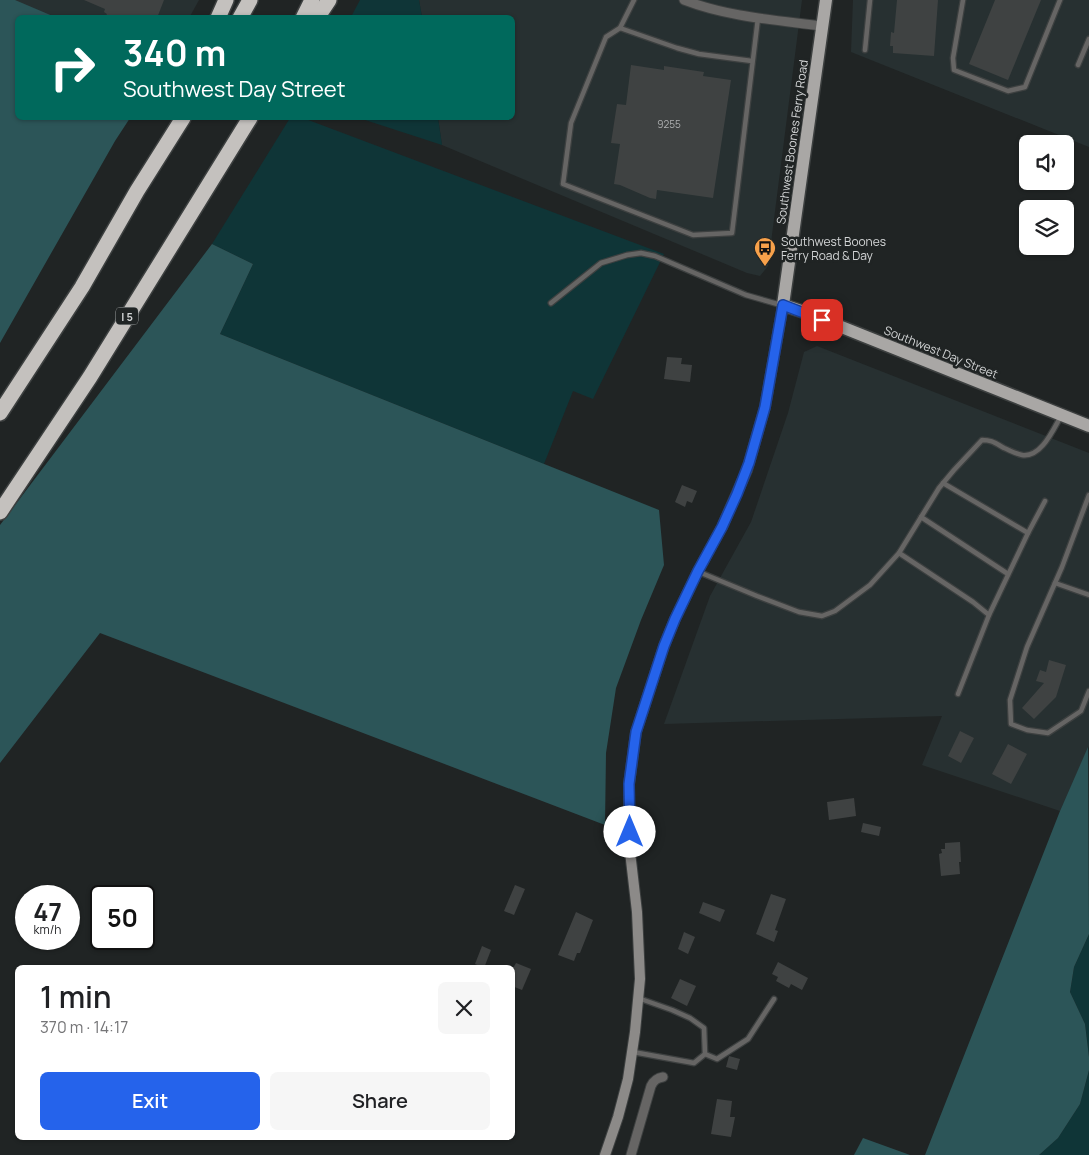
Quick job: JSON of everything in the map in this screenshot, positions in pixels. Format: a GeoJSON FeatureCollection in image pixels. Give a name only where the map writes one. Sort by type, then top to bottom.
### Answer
{"type":"FeatureCollection","features":[{"type":"Feature","properties":{"kind":"highway"},"geometry":{"type":"LineString","coordinates":[[219,15],[226,0]]}},
{"type":"Feature","properties":{"kind":"highway"},"geometry":{"type":"LineString","coordinates":[[242,15],[250,0]]}},
{"type":"Feature","properties":{"kind":"highway"},"geometry":{"type":"LineString","coordinates":[[304,15],[312,0]]}},
{"type":"Feature","properties":{"kind":"highway"},"geometry":{"type":"LineString","coordinates":[[319,15],[329,0]]}},
{"type":"Feature","properties":{"kind":"highway"},"geometry":{"type":"LineString","coordinates":[[137,191],[170,120]]}},
{"type":"Feature","properties":{"kind":"highway"},"geometry":{"type":"LineString","coordinates":[[0,413],[82,287],[137,191],[182,120]]}},
{"type":"Feature","properties":{"kind":"highway","name":"I 5"},"geometry":{"type":"LineString","coordinates":[[0,512],[90,377],[249,120]]}},
{"type":"Feature","properties":{"kind":"main road","name":"Southwest Boones Ferry Road"},"geometry":{"type":"LineString","coordinates":[[606,1155],[628,1078],[640,979],[637,912],[629,843],[629,784],[636,732],[672,626],[698,571],[726,519],[749,463],[765,407],[783,305],[826,0]]}},
{"type":"Feature","properties":{"kind":"main road","name":"Southwest Day Street"},"geometry":{"type":"LineString","coordinates":[[783,305],[1089,426]]}},
{"type":"Feature","properties":{"kind":"street"},"geometry":{"type":"LineString","coordinates":[[684,0],[719,11],[822,26]]}},
{"type":"Feature","properties":{"kind":"street"},"geometry":{"type":"LineString","coordinates":[[631,1155],[651,1086],[654,1081],[663,1077]]}},
{"type":"Feature","properties":{"kind":"lane"},"geometry":{"type":"LineString","coordinates":[[634,0],[620,28],[606,36],[571,124],[563,184],[693,235],[732,233],[758,18]]}},
{"type":"Feature","properties":{"kind":"lane"},"geometry":{"type":"LineString","coordinates":[[865,50],[870,0]]}},
{"type":"Feature","properties":{"kind":"lane"},"geometry":{"type":"LineString","coordinates":[[963,0],[953,58],[954,70],[1008,91],[1025,87],[1060,0]]}},
{"type":"Feature","properties":{"kind":"lane"},"geometry":{"type":"LineString","coordinates":[[620,28],[699,54],[752,61]]}},
{"type":"Feature","properties":{"kind":"lane"},"geometry":{"type":"LineString","coordinates":[[1078,65],[1089,39]]}},
{"type":"Feature","properties":{"kind":"lane"},"geometry":{"type":"LineString","coordinates":[[551,303],[601,263],[627,254],[640,253],[655,256],[746,295],[783,305]]}},
{"type":"Feature","properties":{"kind":"lane"},"geometry":{"type":"LineString","coordinates":[[698,571],[799,612],[822,616],[835,610],[870,585],[899,553],[943,483],[982,440],[990,440],[1021,455],[1032,455],[1039,450],[1062,415]]}},
{"type":"Feature","properties":{"kind":"lane"},"geometry":{"type":"LineString","coordinates":[[943,483],[1028,533]]}},
{"type":"Feature","properties":{"kind":"lane"},"geometry":{"type":"LineString","coordinates":[[1089,495],[1062,567],[1027,647],[1012,691],[1010,700],[1011,724],[1027,730],[1048,733],[1081,711],[1089,691]]}},
{"type":"Feature","properties":{"kind":"lane"},"geometry":{"type":"LineString","coordinates":[[958,694],[989,615],[1045,501]]}},
{"type":"Feature","properties":{"kind":"lane"},"geometry":{"type":"LineString","coordinates":[[921,518],[1008,574]]}},
{"type":"Feature","properties":{"kind":"lane"},"geometry":{"type":"LineString","coordinates":[[899,553],[973,602],[989,615]]}},
{"type":"Feature","properties":{"kind":"lane"},"geometry":{"type":"LineString","coordinates":[[1055,583],[1089,595]]}},
{"type":"Feature","properties":{"kind":"lane"},"geometry":{"type":"LineString","coordinates":[[638,998],[690,1018],[704,1028],[705,1054]]}},
{"type":"Feature","properties":{"kind":"lane"},"geometry":{"type":"LineString","coordinates":[[705,1054],[717,1059],[748,1039],[774,999]]}},
{"type":"Feature","properties":{"kind":"lane"},"geometry":{"type":"LineString","coordinates":[[632,1052],[694,1063],[705,1054]]}},
{"type":"Feature","properties":{"kind":"shaded area"},"geometry":{"type":"Polygon","coordinates":[[[0,0],[199,0],[191,15],[37,15],[0,0]]]}},
{"type":"Feature","properties":{"kind":"shaded area"},"geometry":{"type":"Polygon","coordinates":[[[0,0],[15,0],[50,15],[15,15],[15,120],[129,120],[0,343],[0,0]]]}},
{"type":"Feature","properties":{"kind":"shaded area"},"geometry":{"type":"Polygon","coordinates":[[[360,0],[419,0],[422,15],[352,15],[360,0]]]}},
{"type":"Feature","properties":{"kind":"shaded area"},"geometry":{"type":"Polygon","coordinates":[[[419,0],[802,0],[768,266],[760,276],[747,273],[442,145],[438,120],[515,120],[515,15],[422,15],[419,0]]]}},
{"type":"Feature","properties":{"kind":"shaded area"},"geometry":{"type":"Polygon","coordinates":[[[853,0],[1089,0],[1089,147],[1074,141],[1074,135],[1059,135],[851,52],[853,0]]]}},
{"type":"Feature","properties":{"kind":"shaded area"},"geometry":{"type":"Polygon","coordinates":[[[289,120],[308,120],[664,254],[593,399],[573,391],[544,464],[220,334],[253,264],[212,244],[289,120]]]}},
{"type":"Feature","properties":{"kind":"shaded area"},"geometry":{"type":"Polygon","coordinates":[[[365,120],[438,120],[442,145],[365,120]]]}},
{"type":"Feature","properties":{"kind":"shaded area"},"geometry":{"type":"Polygon","coordinates":[[[212,244],[253,264],[220,334],[659,510],[664,565],[616,688],[606,753],[605,825],[100,633],[0,763],[0,525],[212,244]]]}},
{"type":"Feature","properties":{"kind":"shaded area"},"geometry":{"type":"Polygon","coordinates":[[[817,346],[1089,453],[1089,746],[1060,811],[922,765],[942,716],[664,724],[710,596],[751,522],[788,413],[804,352],[817,346]]]}},
{"type":"Feature","properties":{"kind":"shaded area"},"geometry":{"type":"Polygon","coordinates":[[[1088,747],[1089,934],[1074,967],[1070,992],[1085,1024],[1089,1057],[1089,1070],[1080,1104],[1058,1138],[1039,1155],[925,1155],[1060,811],[1088,747]]]}},
{"type":"Feature","properties":{"kind":"shaded area"},"geometry":{"type":"Polygon","coordinates":[[[1089,934],[1089,1057],[1085,1024],[1070,992],[1074,967],[1089,934]]]}},
{"type":"Feature","properties":{"kind":"shaded area"},"geometry":{"type":"Polygon","coordinates":[[[1089,1070],[1089,1155],[1039,1155],[1058,1138],[1080,1104],[1089,1070]]]}},
{"type":"Feature","properties":{"kind":"shaded area"},"geometry":{"type":"Polygon","coordinates":[[[863,1138],[910,1155],[854,1155],[863,1138]]]}},
{"type":"Feature","properties":{"kind":"building"},"geometry":{"type":"Polygon","coordinates":[[[84,0],[164,0],[158,15],[106,15],[104,12],[105,9],[84,0]]]}},
{"type":"Feature","properties":{"kind":"building"},"geometry":{"type":"Polygon","coordinates":[[[897,0],[938,0],[934,56],[893,53],[893,46],[890,46],[891,32],[894,33],[897,0]]]}},
{"type":"Feature","properties":{"kind":"building"},"geometry":{"type":"Polygon","coordinates":[[[995,0],[1041,0],[1008,80],[969,64],[995,0]]]}},
{"type":"Feature","properties":{"kind":"building"},"geometry":{"type":"Polygon","coordinates":[[[631,65],[664,70],[664,66],[704,72],[703,76],[731,80],[713,198],[657,190],[656,199],[614,184],[620,144],[611,143],[617,104],[626,105],[631,65]]]}},
{"type":"Feature","properties":{"kind":"building"},"geometry":{"type":"Polygon","coordinates":[[[667,357],[682,358],[681,364],[692,365],[690,382],[664,379],[667,357]]]}},
{"type":"Feature","properties":{"kind":"building"},"geometry":{"type":"Polygon","coordinates":[[[682,485],[697,491],[692,503],[687,501],[685,507],[675,502],[682,485]]]}},
{"type":"Feature","properties":{"kind":"building"},"geometry":{"type":"Polygon","coordinates":[[[1049,660],[1066,665],[1056,697],[1034,719],[1022,708],[1044,683],[1036,681],[1040,670],[1046,672],[1049,660]]]}},
{"type":"Feature","properties":{"kind":"building"},"geometry":{"type":"Polygon","coordinates":[[[960,731],[974,738],[961,763],[948,756],[960,731]]]}},
{"type":"Feature","properties":{"kind":"building"},"geometry":{"type":"Polygon","coordinates":[[[1008,744],[1027,754],[1011,784],[992,774],[1008,744]]]}},
{"type":"Feature","properties":{"kind":"building"},"geometry":{"type":"Polygon","coordinates":[[[854,798],[856,816],[829,820],[827,802],[854,798]]]}},
{"type":"Feature","properties":{"kind":"building"},"geometry":{"type":"Polygon","coordinates":[[[863,823],[881,827],[879,836],[861,832],[863,823]]]}},
{"type":"Feature","properties":{"kind":"building"},"geometry":{"type":"Polygon","coordinates":[[[960,842],[960,874],[941,876],[939,854],[942,853],[941,849],[945,849],[945,843],[960,842]]]}},
{"type":"Feature","properties":{"kind":"building"},"geometry":{"type":"Polygon","coordinates":[[[515,885],[525,889],[514,915],[504,911],[515,885]]]}},
{"type":"Feature","properties":{"kind":"building"},"geometry":{"type":"Polygon","coordinates":[[[771,894],[786,899],[775,930],[778,931],[774,942],[756,934],[771,894]]]}},
{"type":"Feature","properties":{"kind":"building"},"geometry":{"type":"Polygon","coordinates":[[[703,902],[725,910],[720,922],[699,913],[703,902]]]}},
{"type":"Feature","properties":{"kind":"building"},"geometry":{"type":"Polygon","coordinates":[[[576,912],[593,920],[580,953],[577,953],[574,961],[558,955],[576,912]]]}},
{"type":"Feature","properties":{"kind":"building"},"geometry":{"type":"Polygon","coordinates":[[[684,932],[695,937],[688,954],[678,949],[684,932]]]}},
{"type":"Feature","properties":{"kind":"building"},"geometry":{"type":"Polygon","coordinates":[[[482,946],[491,950],[485,965],[475,964],[482,946]]]}},
{"type":"Feature","properties":{"kind":"building"},"geometry":{"type":"Polygon","coordinates":[[[778,962],[808,978],[802,990],[791,984],[789,988],[776,981],[778,977],[772,974],[778,962]]]}},
{"type":"Feature","properties":{"kind":"building"},"geometry":{"type":"Polygon","coordinates":[[[516,963],[531,969],[522,990],[515,987],[516,963]]]}},
{"type":"Feature","properties":{"kind":"building"},"geometry":{"type":"Polygon","coordinates":[[[680,979],[696,986],[687,1006],[671,998],[680,979]]]}},
{"type":"Feature","properties":{"kind":"building"},"geometry":{"type":"Polygon","coordinates":[[[729,1056],[740,1059],[737,1070],[726,1067],[729,1056]]]}},
{"type":"Feature","properties":{"kind":"building"},"geometry":{"type":"Polygon","coordinates":[[[717,1099],[732,1101],[730,1117],[735,1117],[731,1137],[711,1134],[717,1099]]]}},
{"type":"Feature","properties":{"kind":"place","name":"Southwest Boones Ferry Road & Day"},"geometry":{"type":"Point","coordinates":[765,267]}},
{"type":"Feature","properties":{"kind":"route"},"geometry":{"type":"LineString","coordinates":[[630,832],[629,784],[636,732],[664,646],[675,619],[744,479],[765,407],[783,305],[822,320]]}}]}
